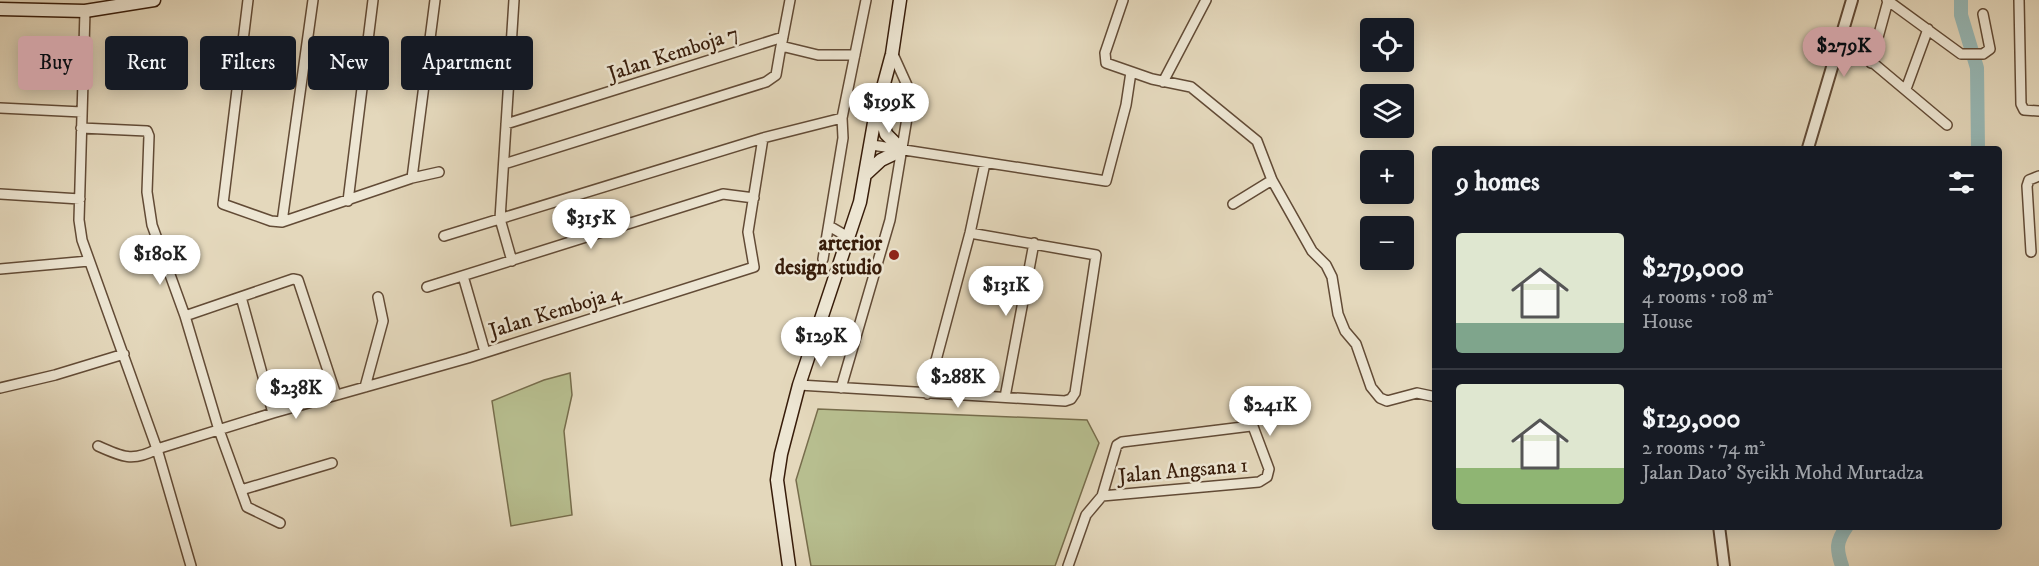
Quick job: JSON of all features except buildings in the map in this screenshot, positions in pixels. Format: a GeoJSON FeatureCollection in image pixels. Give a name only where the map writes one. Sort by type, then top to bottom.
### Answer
{"type":"FeatureCollection","features":[{"type":"Feature","properties":{"kind":"main road"},"geometry":{"type":"LineString","coordinates":[[0,9],[85,11],[154,0]]}},
{"type":"Feature","properties":{"kind":"main road"},"geometry":{"type":"LineString","coordinates":[[789,566],[777,480],[781,454],[799,385],[867,173],[879,103],[892,52],[900,0]]}},
{"type":"Feature","properties":{"kind":"main road"},"geometry":{"type":"LineString","coordinates":[[867,173],[887,157],[902,150],[886,134],[879,103]]}},
{"type":"Feature","properties":{"kind":"street"},"geometry":{"type":"LineString","coordinates":[[248,0],[223,204],[271,221],[282,222],[412,178],[439,172]]}},
{"type":"Feature","properties":{"kind":"street"},"geometry":{"type":"LineString","coordinates":[[282,222],[313,0]]}},
{"type":"Feature","properties":{"kind":"street"},"geometry":{"type":"LineString","coordinates":[[348,201],[373,0]]}},
{"type":"Feature","properties":{"kind":"street"},"geometry":{"type":"LineString","coordinates":[[412,178],[435,0]]}},
{"type":"Feature","properties":{"kind":"street"},"geometry":{"type":"LineString","coordinates":[[512,261],[500,219],[514,0]]}},
{"type":"Feature","properties":{"kind":"street"},"geometry":{"type":"LineString","coordinates":[[504,164],[766,82],[776,75],[790,0]]}},
{"type":"Feature","properties":{"kind":"street"},"geometry":{"type":"LineString","coordinates":[[823,260],[843,138],[842,118],[866,0]]}},
{"type":"Feature","properties":{"kind":"street"},"geometry":{"type":"LineString","coordinates":[[1124,0],[1104,59],[1112,66],[1163,82],[1191,87],[1249,133],[1262,151],[1272,180],[1312,251],[1332,277],[1338,314],[1345,331],[1356,344],[1376,394],[1387,401],[1417,393],[1432,396]]}},
{"type":"Feature","properties":{"kind":"street"},"geometry":{"type":"LineString","coordinates":[[1163,82],[1206,0]]}},
{"type":"Feature","properties":{"kind":"street"},"geometry":{"type":"LineString","coordinates":[[1809,146],[1852,0]]}},
{"type":"Feature","properties":{"kind":"street"},"geometry":{"type":"LineString","coordinates":[[2019,0],[2021,104],[2024,110],[2039,111]]}},
{"type":"Feature","properties":{"kind":"street"},"geometry":{"type":"LineString","coordinates":[[1871,63],[1888,1],[1961,54],[1983,54],[1990,49],[1983,14]]}},
{"type":"Feature","properties":{"kind":"street"},"geometry":{"type":"LineString","coordinates":[[85,11],[80,199],[82,240],[158,449],[190,566]]}},
{"type":"Feature","properties":{"kind":"street"},"geometry":{"type":"LineString","coordinates":[[1906,89],[1928,29]]}},
{"type":"Feature","properties":{"kind":"street"},"geometry":{"type":"LineString","coordinates":[[1841,36],[1947,125]]}},
{"type":"Feature","properties":{"kind":"street"},"geometry":{"type":"LineString","coordinates":[[782,42],[818,55],[855,56]]}},
{"type":"Feature","properties":{"kind":"street","name":"Jalan Kemboja 7"},"geometry":{"type":"LineString","coordinates":[[506,124],[782,42]]}},
{"type":"Feature","properties":{"kind":"street"},"geometry":{"type":"LineString","coordinates":[[841,388],[890,220],[911,94],[892,52]]}},
{"type":"Feature","properties":{"kind":"street"},"geometry":{"type":"LineString","coordinates":[[872,145],[1106,181],[1126,105],[1131,72]]}},
{"type":"Feature","properties":{"kind":"street"},"geometry":{"type":"LineString","coordinates":[[0,108],[82,112]]}},
{"type":"Feature","properties":{"kind":"street"},"geometry":{"type":"LineString","coordinates":[[444,237],[763,138],[842,118]]}},
{"type":"Feature","properties":{"kind":"street"},"geometry":{"type":"LineString","coordinates":[[81,128],[147,130],[149,136],[147,192],[152,225],[185,316],[219,430],[247,507],[280,523]]}},
{"type":"Feature","properties":{"kind":"street"},"geometry":{"type":"LineString","coordinates":[[427,287],[723,195],[754,198],[763,138]]}},
{"type":"Feature","properties":{"kind":"street"},"geometry":{"type":"LineString","coordinates":[[927,394],[970,233],[985,163]]}},
{"type":"Feature","properties":{"kind":"street"},"geometry":{"type":"LineString","coordinates":[[2031,252],[2027,186],[2029,180],[2039,176]]}},
{"type":"Feature","properties":{"kind":"street"},"geometry":{"type":"LineString","coordinates":[[1233,204],[1272,180]]}},
{"type":"Feature","properties":{"kind":"street"},"geometry":{"type":"LineString","coordinates":[[0,194],[80,199]]}},
{"type":"Feature","properties":{"kind":"street","name":"Jalan Kemboja 4"},"geometry":{"type":"LineString","coordinates":[[99,446],[121,456],[142,457],[158,449],[273,413],[486,352],[754,267],[748,231],[754,198]]}},
{"type":"Feature","properties":{"kind":"street"},"geometry":{"type":"LineString","coordinates":[[829,226],[848,237]]}},
{"type":"Feature","properties":{"kind":"street"},"geometry":{"type":"LineString","coordinates":[[799,385],[927,394],[1065,401],[1071,399],[1075,393],[1096,255],[970,233]]}},
{"type":"Feature","properties":{"kind":"street"},"geometry":{"type":"LineString","coordinates":[[1005,397],[1034,243]]}},
{"type":"Feature","properties":{"kind":"street"},"geometry":{"type":"LineString","coordinates":[[0,269],[89,261]]}},
{"type":"Feature","properties":{"kind":"street"},"geometry":{"type":"LineString","coordinates":[[464,276],[486,352]]}},
{"type":"Feature","properties":{"kind":"street"},"geometry":{"type":"LineString","coordinates":[[185,316],[296,279],[300,283],[336,395]]}},
{"type":"Feature","properties":{"kind":"street"},"geometry":{"type":"LineString","coordinates":[[241,297],[273,413]]}},
{"type":"Feature","properties":{"kind":"street"},"geometry":{"type":"LineString","coordinates":[[366,387],[383,321],[378,297]]}},
{"type":"Feature","properties":{"kind":"street"},"geometry":{"type":"LineString","coordinates":[[0,388],[56,375],[124,354]]}},
{"type":"Feature","properties":{"kind":"street"},"geometry":{"type":"LineString","coordinates":[[1068,566],[1086,514],[1102,496],[1117,445],[1122,442],[1251,426],[1242,397]]}},
{"type":"Feature","properties":{"kind":"street","name":"Jalan Angsana 1"},"geometry":{"type":"LineString","coordinates":[[1102,496],[1258,482],[1267,477],[1269,469],[1251,426]]}},
{"type":"Feature","properties":{"kind":"street"},"geometry":{"type":"LineString","coordinates":[[241,490],[332,463]]}},
{"type":"Feature","properties":{"kind":"street"},"geometry":{"type":"LineString","coordinates":[[1720,530],[1724,566]]}},
{"type":"Feature","properties":{"kind":"green space"},"geometry":{"type":"Polygon","coordinates":[[[570,373],[572,395],[564,431],[572,515],[511,526],[492,401],[544,380],[570,373]]]}},
{"type":"Feature","properties":{"kind":"green space"},"geometry":{"type":"Polygon","coordinates":[[[818,409],[1087,420],[1099,443],[1055,566],[811,566],[796,480],[818,409]]]}},
{"type":"Feature","properties":{"kind":"waterway"},"geometry":{"type":"LineString","coordinates":[[1961,0],[1961,15],[1977,68],[1978,146]]}},
{"type":"Feature","properties":{"kind":"waterway"},"geometry":{"type":"LineString","coordinates":[[1842,566],[1838,545],[1845,530]]}},
{"type":"Feature","properties":{"kind":"place","name":"arterior design studio"},"geometry":{"type":"Point","coordinates":[894,255]}}]}
